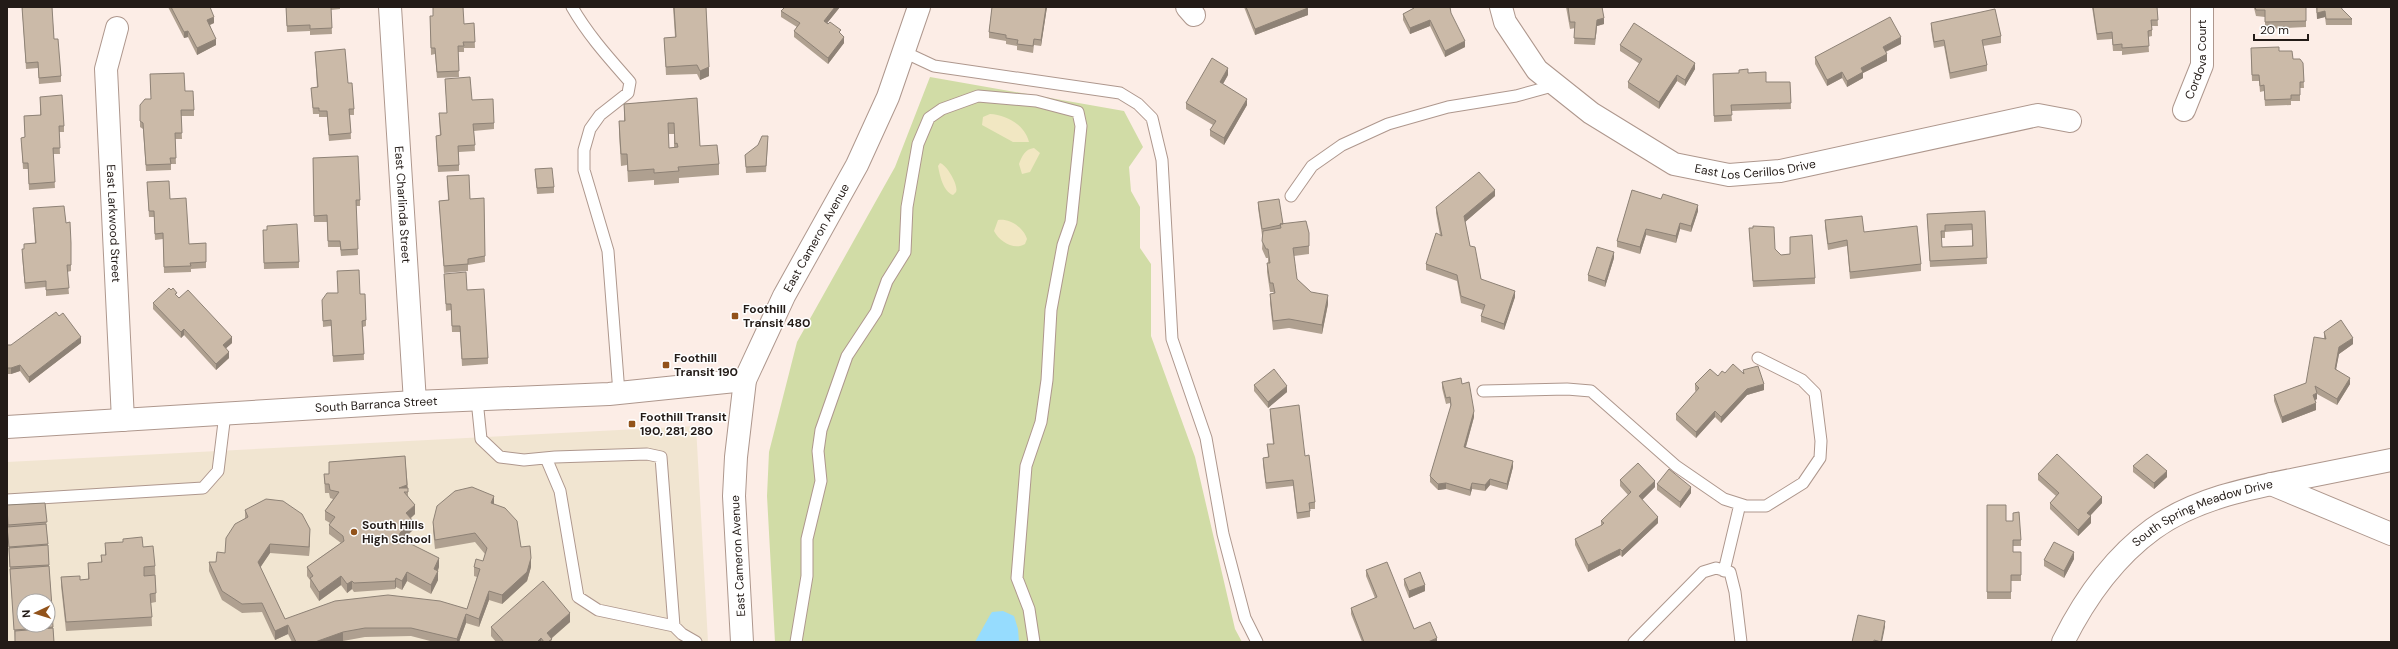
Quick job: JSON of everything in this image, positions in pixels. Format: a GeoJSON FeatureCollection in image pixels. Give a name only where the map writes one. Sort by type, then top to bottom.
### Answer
{"type":"FeatureCollection","features":[{"type":"Feature","properties":{"kind":"street","name":"East Charlinda Street"},"geometry":{"type":"LineString","coordinates":[[390,7],[415,402]]}},
{"type":"Feature","properties":{"kind":"street","name":"East Cameron Avenue"},"geometry":{"type":"LineString","coordinates":[[742,642],[734,496],[736,457],[745,380],[784,296],[857,165],[888,97],[919,7]]}},
{"type":"Feature","properties":{"kind":"street","name":"East Los Cerillos Drive"},"geometry":{"type":"LineString","coordinates":[[1502,7],[1505,22],[1537,70],[1591,113],[1674,164],[1729,175],[1780,171],[2038,115],[2070,121]]}},
{"type":"Feature","properties":{"kind":"street","name":"Cordova Court"},"geometry":{"type":"LineString","coordinates":[[2184,110],[2202,65],[2202,7]]}},
{"type":"Feature","properties":{"kind":"street","name":"East Larkwood Street"},"geometry":{"type":"LineString","coordinates":[[117,28],[106,69],[123,420]]}},
{"type":"Feature","properties":{"kind":"street","name":"South Barranca Street"},"geometry":{"type":"LineString","coordinates":[[7,427],[415,402],[619,393],[745,380]]}},
{"type":"Feature","properties":{"kind":"street","name":"South Spring Meadow Drive"},"geometry":{"type":"LineString","coordinates":[[2063,642],[2079,610],[2110,567],[2153,528],[2204,501],[2271,484],[2391,460]]}},
{"type":"Feature","properties":{"kind":"street"},"geometry":{"type":"LineString","coordinates":[[2271,484],[2391,534]]}},
{"type":"Feature","properties":{"kind":"lane"},"geometry":{"type":"LineString","coordinates":[[572,7],[581,22],[602,50],[630,82],[628,93],[600,115],[590,129],[584,150],[584,170],[608,251],[619,393]]}},
{"type":"Feature","properties":{"kind":"lane"},"geometry":{"type":"LineString","coordinates":[[904,52],[934,66],[1120,93],[1138,104],[1152,118],[1162,160],[1172,339],[1206,438],[1227,549],[1245,618],[1257,642]]}},
{"type":"Feature","properties":{"kind":"lane"},"geometry":{"type":"LineString","coordinates":[[1291,196],[1312,166],[1342,145],[1388,124],[1448,107],[1516,96],[1556,86]]}},
{"type":"Feature","properties":{"kind":"lane"},"geometry":{"type":"LineString","coordinates":[[796,642],[807,576],[807,539],[820,481],[818,450],[821,430],[847,356],[876,312],[887,281],[905,252],[907,207],[918,144],[930,118],[942,109],[978,96],[1036,101],[1078,112],[1081,126],[1071,222],[1063,245],[1051,310],[1047,380],[1041,422],[1026,466],[1017,578],[1029,609],[1034,642]]}},
{"type":"Feature","properties":{"kind":"lane"},"geometry":{"type":"LineString","coordinates":[[1484,391],[1567,389],[1591,391],[1676,466],[1724,499],[1740,504],[1766,506],[1803,483],[1820,458],[1821,441],[1815,393],[1802,380],[1758,358]]}},
{"type":"Feature","properties":{"kind":"lane"},"geometry":{"type":"LineString","coordinates":[[477,400],[481,439],[500,456],[524,460],[647,454],[661,457],[674,626]]}},
{"type":"Feature","properties":{"kind":"lane"},"geometry":{"type":"LineString","coordinates":[[7,500],[203,488],[218,472],[225,414]]}},
{"type":"Feature","properties":{"kind":"lane"},"geometry":{"type":"LineString","coordinates":[[546,458],[560,492],[578,597],[598,610],[674,626],[682,634],[696,642]]}},
{"type":"Feature","properties":{"kind":"lane"},"geometry":{"type":"LineString","coordinates":[[1724,571],[1740,504]]}},
{"type":"Feature","properties":{"kind":"lane"},"geometry":{"type":"LineString","coordinates":[[1634,642],[1703,572],[1716,568],[1730,572],[1735,592],[1741,642]]}},
{"type":"Feature","properties":{"kind":"shaded area","name":"South Hills High School"},"geometry":{"type":"Polygon","coordinates":[[[696,426],[708,642],[7,642],[7,462],[696,426]]]}},
{"type":"Feature","properties":{"kind":"green space"},"geometry":{"type":"Polygon","coordinates":[[[930,77],[1124,111],[1143,147],[1129,167],[1131,191],[1140,207],[1140,248],[1151,264],[1151,336],[1195,457],[1235,629],[1242,642],[775,642],[767,496],[769,452],[797,342],[895,167],[930,77]]]}},
{"type":"Feature","properties":{"kind":"sand"},"geometry":{"type":"Polygon","coordinates":[[[990,114],[1003,116],[1014,122],[1024,131],[1029,142],[1013,142],[982,125],[983,117],[990,114]]]}},
{"type":"Feature","properties":{"kind":"sand"},"geometry":{"type":"Polygon","coordinates":[[[1034,148],[1040,153],[1030,172],[1022,174],[1019,164],[1021,158],[1026,151],[1034,148]]]}},
{"type":"Feature","properties":{"kind":"sand"},"geometry":{"type":"Polygon","coordinates":[[[940,163],[949,171],[956,185],[956,192],[953,195],[944,187],[942,183],[938,166],[940,163]]]}},
{"type":"Feature","properties":{"kind":"sand"},"geometry":{"type":"Polygon","coordinates":[[[998,220],[1012,222],[1020,228],[1027,239],[1025,244],[1021,246],[1012,246],[999,238],[994,231],[998,220]]]}},
{"type":"Feature","properties":{"kind":"water"},"geometry":{"type":"Polygon","coordinates":[[[1003,611],[1014,616],[1018,629],[1019,642],[975,642],[992,612],[1003,611]]]}},
{"type":"Feature","properties":{"kind":"building"},"geometry":{"type":"Polygon","coordinates":[[[22,7],[52,7],[54,39],[58,39],[61,76],[39,78],[38,62],[26,63],[22,7]]]}},
{"type":"Feature","properties":{"kind":"building"},"geometry":{"type":"Polygon","coordinates":[[[171,7],[210,7],[214,17],[207,20],[216,39],[197,48],[188,31],[184,32],[171,7]]]}},
{"type":"Feature","properties":{"kind":"building"},"geometry":{"type":"Polygon","coordinates":[[[286,7],[331,7],[332,28],[310,29],[310,25],[287,26],[286,7]]]}},
{"type":"Feature","properties":{"kind":"building"},"geometry":{"type":"Polygon","coordinates":[[[433,7],[463,7],[464,24],[474,23],[475,42],[463,42],[464,46],[458,46],[459,71],[437,72],[435,48],[431,48],[430,16],[433,16],[433,7]]]}},
{"type":"Feature","properties":{"kind":"building"},"geometry":{"type":"Polygon","coordinates":[[[674,7],[706,7],[709,67],[700,71],[697,65],[666,67],[664,38],[676,37],[674,7]]]}},
{"type":"Feature","properties":{"kind":"building"},"geometry":{"type":"Polygon","coordinates":[[[785,7],[835,7],[824,21],[828,24],[830,22],[841,30],[839,32],[844,37],[828,58],[794,31],[800,23],[781,11],[785,7]]]}},
{"type":"Feature","properties":{"kind":"building"},"geometry":{"type":"Polygon","coordinates":[[[992,7],[1046,7],[1041,40],[1034,39],[1033,46],[1017,44],[1018,40],[1006,38],[1006,35],[989,32],[992,7]]]}},
{"type":"Feature","properties":{"kind":"building"},"geometry":{"type":"Polygon","coordinates":[[[1246,7],[1307,7],[1308,8],[1255,29],[1246,7]]]}},
{"type":"Feature","properties":{"kind":"building"},"geometry":{"type":"Polygon","coordinates":[[[1414,7],[1450,7],[1451,13],[1465,41],[1445,51],[1430,20],[1410,28],[1403,14],[1414,7]]]}},
{"type":"Feature","properties":{"kind":"building"},"geometry":{"type":"Polygon","coordinates":[[[1568,7],[1602,7],[1604,18],[1597,20],[1595,39],[1574,38],[1575,22],[1570,22],[1568,7]]]}},
{"type":"Feature","properties":{"kind":"building"},"geometry":{"type":"Polygon","coordinates":[[[2093,7],[2157,7],[2158,20],[2151,20],[2152,30],[2148,31],[2149,46],[2122,48],[2122,44],[2113,45],[2112,32],[2097,34],[2093,7]]]}},
{"type":"Feature","properties":{"kind":"building"},"geometry":{"type":"Polygon","coordinates":[[[2255,7],[2306,7],[2306,21],[2265,22],[2265,10],[2256,10],[2255,7]]]}},
{"type":"Feature","properties":{"kind":"building"},"geometry":{"type":"Polygon","coordinates":[[[2317,7],[2341,7],[2352,19],[2326,19],[2325,11],[2317,13],[2317,7]]]}},
{"type":"Feature","properties":{"kind":"building"},"geometry":{"type":"Polygon","coordinates":[[[1995,9],[2001,36],[1982,40],[1987,65],[1950,73],[1944,40],[1934,42],[1931,23],[1995,9]]]}},
{"type":"Feature","properties":{"kind":"building"},"geometry":{"type":"Polygon","coordinates":[[[1890,17],[1901,37],[1883,47],[1887,54],[1861,68],[1863,72],[1847,81],[1842,72],[1827,80],[1815,57],[1890,17]]]}},
{"type":"Feature","properties":{"kind":"building"},"geometry":{"type":"Polygon","coordinates":[[[1634,23],[1695,63],[1685,80],[1677,75],[1659,102],[1628,82],[1642,59],[1620,45],[1634,23]]]}},
{"type":"Feature","properties":{"kind":"building"},"geometry":{"type":"Polygon","coordinates":[[[2279,47],[2279,51],[2292,51],[2293,59],[2300,59],[2303,63],[2304,82],[2300,82],[2300,95],[2291,95],[2291,99],[2265,100],[2264,85],[2260,86],[2259,75],[2252,75],[2251,48],[2279,47]]]}},
{"type":"Feature","properties":{"kind":"building"},"geometry":{"type":"Polygon","coordinates":[[[345,49],[348,83],[352,83],[354,109],[349,109],[351,133],[329,135],[327,111],[319,111],[319,108],[313,108],[311,88],[318,87],[315,52],[345,49]]]}},
{"type":"Feature","properties":{"kind":"building"},"geometry":{"type":"Polygon","coordinates":[[[1212,58],[1228,68],[1220,82],[1247,99],[1224,138],[1210,130],[1216,121],[1186,103],[1212,58]]]}},
{"type":"Feature","properties":{"kind":"building"},"geometry":{"type":"Polygon","coordinates":[[[1748,69],[1748,73],[1766,72],[1766,82],[1790,82],[1791,103],[1731,105],[1732,115],[1714,116],[1713,74],[1739,73],[1739,70],[1748,69]]]}},
{"type":"Feature","properties":{"kind":"building"},"geometry":{"type":"Polygon","coordinates":[[[184,73],[185,91],[193,91],[194,110],[181,110],[182,133],[175,133],[176,158],[170,158],[171,164],[146,165],[143,123],[140,121],[140,105],[145,99],[151,99],[150,74],[184,73]]]}},
{"type":"Feature","properties":{"kind":"building"},"geometry":{"type":"Polygon","coordinates":[[[470,77],[472,100],[493,99],[494,123],[473,124],[475,145],[458,146],[459,165],[438,166],[436,136],[441,135],[439,113],[447,113],[445,79],[470,77]]]}},
{"type":"Feature","properties":{"kind":"building"},"geometry":{"type":"Polygon","coordinates":[[[62,95],[64,126],[59,126],[60,148],[53,148],[55,182],[29,184],[28,163],[23,163],[21,138],[25,137],[24,116],[41,115],[40,97],[62,95]]]}},
{"type":"Feature","properties":{"kind":"building"},"geometry":{"type":"Polygon","coordinates":[[[697,98],[700,146],[717,145],[719,164],[678,167],[679,171],[654,173],[654,169],[628,171],[627,154],[621,154],[619,121],[625,121],[624,104],[697,98]],[[668,123],[669,148],[678,147],[677,143],[675,144],[674,123],[668,123]]]}},
{"type":"Feature","properties":{"kind":"building"},"geometry":{"type":"Polygon","coordinates":[[[762,136],[768,136],[766,166],[746,167],[745,155],[758,145],[762,136]]]}},
{"type":"Feature","properties":{"kind":"building"},"geometry":{"type":"Polygon","coordinates":[[[358,156],[360,200],[356,200],[358,249],[341,250],[340,241],[328,241],[327,215],[314,216],[313,158],[358,156]]]}},
{"type":"Feature","properties":{"kind":"building"},"geometry":{"type":"Polygon","coordinates":[[[552,168],[554,187],[537,188],[535,169],[552,168]]]}},
{"type":"Feature","properties":{"kind":"building"},"geometry":{"type":"Polygon","coordinates":[[[1479,172],[1495,190],[1464,216],[1470,246],[1475,247],[1481,279],[1515,291],[1504,324],[1481,316],[1485,305],[1461,296],[1457,275],[1426,264],[1436,233],[1442,236],[1436,207],[1479,172]]]}},
{"type":"Feature","properties":{"kind":"building"},"geometry":{"type":"Polygon","coordinates":[[[469,175],[470,199],[484,198],[485,256],[468,259],[468,264],[444,266],[439,201],[449,200],[447,176],[469,175]]]}},
{"type":"Feature","properties":{"kind":"building"},"geometry":{"type":"Polygon","coordinates":[[[169,181],[170,199],[186,198],[189,244],[206,243],[206,262],[190,263],[191,266],[164,267],[163,233],[155,234],[154,211],[149,211],[147,182],[169,181]]]}},
{"type":"Feature","properties":{"kind":"building"},"geometry":{"type":"Polygon","coordinates":[[[1632,190],[1661,199],[1663,194],[1698,205],[1691,226],[1680,223],[1676,236],[1646,229],[1640,247],[1617,241],[1632,190]]]}},
{"type":"Feature","properties":{"kind":"building"},"geometry":{"type":"Polygon","coordinates":[[[1279,199],[1283,224],[1262,229],[1258,202],[1279,199]]]}},
{"type":"Feature","properties":{"kind":"building"},"geometry":{"type":"Polygon","coordinates":[[[64,206],[66,223],[70,222],[71,265],[67,265],[69,288],[46,290],[46,281],[25,283],[22,249],[24,249],[24,244],[36,243],[33,208],[64,206]]]}},
{"type":"Feature","properties":{"kind":"building"},"geometry":{"type":"Polygon","coordinates":[[[1985,211],[1987,258],[1930,261],[1927,214],[1985,211]],[[1972,224],[1945,225],[1945,231],[1941,231],[1942,247],[1973,246],[1972,224]]]}},
{"type":"Feature","properties":{"kind":"building"},"geometry":{"type":"Polygon","coordinates":[[[1862,216],[1864,232],[1917,226],[1921,264],[1850,272],[1847,240],[1828,244],[1825,220],[1862,216]]]}},
{"type":"Feature","properties":{"kind":"building"},"geometry":{"type":"Polygon","coordinates":[[[1306,221],[1309,233],[1309,246],[1293,248],[1297,279],[1311,292],[1328,295],[1322,325],[1289,319],[1273,321],[1270,294],[1275,293],[1273,283],[1270,283],[1267,263],[1270,263],[1268,249],[1266,249],[1262,241],[1263,231],[1281,228],[1280,224],[1306,221]]]}},
{"type":"Feature","properties":{"kind":"building"},"geometry":{"type":"Polygon","coordinates":[[[297,224],[299,262],[264,263],[263,230],[267,230],[267,226],[297,224]]]}},
{"type":"Feature","properties":{"kind":"building"},"geometry":{"type":"Polygon","coordinates":[[[1753,226],[1774,227],[1775,249],[1781,255],[1790,254],[1790,237],[1812,235],[1815,278],[1753,281],[1749,228],[1753,228],[1753,226]]]}},
{"type":"Feature","properties":{"kind":"building"},"geometry":{"type":"Polygon","coordinates":[[[1597,247],[1614,252],[1605,281],[1588,275],[1597,247]]]}},
{"type":"Feature","properties":{"kind":"building"},"geometry":{"type":"Polygon","coordinates":[[[359,270],[360,294],[365,294],[366,320],[362,321],[364,354],[333,356],[331,320],[323,321],[322,300],[327,293],[338,293],[337,271],[359,270]]]}},
{"type":"Feature","properties":{"kind":"building"},"geometry":{"type":"Polygon","coordinates":[[[466,272],[467,290],[484,289],[488,358],[462,359],[460,326],[452,326],[451,304],[446,304],[444,274],[466,272]]]}},
{"type":"Feature","properties":{"kind":"building"},"geometry":{"type":"Polygon","coordinates":[[[169,288],[171,290],[173,288],[177,293],[175,294],[179,298],[188,290],[232,337],[223,345],[229,352],[216,364],[184,329],[181,332],[153,303],[169,288]]]}},
{"type":"Feature","properties":{"kind":"building"},"geometry":{"type":"Polygon","coordinates":[[[56,312],[59,316],[63,313],[81,337],[29,377],[20,365],[7,368],[7,345],[11,345],[56,312]]]}},
{"type":"Feature","properties":{"kind":"building"},"geometry":{"type":"Polygon","coordinates":[[[2341,320],[2353,338],[2339,347],[2335,369],[2350,378],[2337,399],[2315,386],[2317,393],[2313,395],[2316,403],[2282,417],[2274,395],[2306,383],[2314,337],[2326,339],[2324,332],[2341,320]]]}},
{"type":"Feature","properties":{"kind":"building"},"geometry":{"type":"Polygon","coordinates":[[[1733,364],[1744,374],[1743,370],[1758,366],[1764,384],[1747,389],[1721,417],[1715,411],[1696,432],[1676,414],[1699,388],[1695,384],[1710,369],[1718,376],[1722,371],[1725,373],[1733,364]]]}},
{"type":"Feature","properties":{"kind":"building"},"geometry":{"type":"Polygon","coordinates":[[[1274,369],[1287,386],[1268,402],[1254,385],[1274,369]]]}},
{"type":"Feature","properties":{"kind":"building"},"geometry":{"type":"Polygon","coordinates":[[[1461,378],[1462,384],[1469,382],[1474,411],[1464,447],[1513,461],[1507,484],[1490,479],[1485,485],[1472,483],[1470,490],[1446,483],[1438,484],[1430,476],[1451,405],[1450,397],[1446,398],[1442,382],[1461,378]]]}},
{"type":"Feature","properties":{"kind":"building"},"geometry":{"type":"Polygon","coordinates":[[[1299,405],[1305,456],[1309,455],[1315,502],[1309,503],[1310,511],[1297,513],[1293,480],[1266,483],[1263,458],[1269,457],[1267,444],[1274,444],[1270,409],[1299,405]]]}},
{"type":"Feature","properties":{"kind":"building"},"geometry":{"type":"Polygon","coordinates":[[[2057,454],[2102,497],[2087,513],[2091,516],[2078,530],[2050,503],[2059,493],[2038,474],[2057,454]]]}},
{"type":"Feature","properties":{"kind":"building"},"geometry":{"type":"Polygon","coordinates":[[[2147,454],[2167,471],[2154,483],[2133,466],[2147,454]]]}},
{"type":"Feature","properties":{"kind":"building"},"geometry":{"type":"Polygon","coordinates":[[[405,456],[407,485],[399,488],[408,488],[408,492],[404,492],[415,505],[406,513],[413,521],[400,533],[399,538],[439,558],[434,569],[438,571],[431,585],[407,572],[402,581],[396,578],[395,581],[354,583],[352,581],[347,584],[341,576],[319,592],[310,578],[313,576],[307,567],[344,541],[343,536],[329,525],[335,517],[325,511],[339,492],[330,490],[329,484],[325,484],[324,474],[329,474],[329,462],[405,456]]]}},
{"type":"Feature","properties":{"kind":"building"},"geometry":{"type":"Polygon","coordinates":[[[1638,463],[1655,481],[1639,496],[1658,517],[1622,551],[1620,549],[1588,565],[1575,539],[1602,525],[1604,523],[1601,521],[1631,492],[1620,480],[1638,463]]]}},
{"type":"Feature","properties":{"kind":"building"},"geometry":{"type":"Polygon","coordinates":[[[1669,469],[1691,487],[1680,502],[1657,484],[1669,469]]]}},
{"type":"Feature","properties":{"kind":"building"},"geometry":{"type":"Polygon","coordinates":[[[472,487],[494,496],[491,503],[505,508],[517,521],[521,547],[530,546],[531,558],[527,572],[502,595],[489,591],[479,619],[466,614],[457,639],[411,628],[365,628],[343,632],[315,642],[296,642],[288,625],[275,631],[262,603],[242,604],[222,591],[209,562],[216,562],[217,552],[225,553],[226,538],[235,524],[248,517],[245,510],[266,499],[283,501],[302,514],[310,529],[309,547],[270,544],[258,562],[285,619],[335,601],[388,595],[440,601],[467,609],[480,569],[474,567],[476,559],[483,561],[487,548],[475,533],[435,540],[433,522],[437,506],[455,491],[472,487]]]}},
{"type":"Feature","properties":{"kind":"building"},"geometry":{"type":"Polygon","coordinates":[[[45,503],[47,522],[8,525],[7,505],[45,503]]]}},
{"type":"Feature","properties":{"kind":"building"},"geometry":{"type":"Polygon","coordinates":[[[1987,505],[2006,505],[2006,521],[2013,521],[2013,513],[2019,512],[2021,540],[2013,540],[2013,552],[2021,552],[2021,575],[2011,575],[2011,592],[1987,592],[1987,505]]]}},
{"type":"Feature","properties":{"kind":"building"},"geometry":{"type":"Polygon","coordinates":[[[46,524],[48,544],[9,547],[7,527],[46,524]]]}},
{"type":"Feature","properties":{"kind":"building"},"geometry":{"type":"Polygon","coordinates":[[[142,537],[143,547],[153,546],[155,566],[144,567],[144,576],[155,575],[156,593],[150,594],[152,617],[66,622],[61,577],[80,576],[80,580],[89,579],[88,563],[102,562],[101,555],[106,555],[105,543],[123,542],[123,539],[142,537]]]}},
{"type":"Feature","properties":{"kind":"building"},"geometry":{"type":"Polygon","coordinates":[[[2054,542],[2074,552],[2064,571],[2044,560],[2054,542]]]}},
{"type":"Feature","properties":{"kind":"building"},"geometry":{"type":"Polygon","coordinates":[[[48,545],[49,565],[10,567],[9,548],[48,545]]]}},
{"type":"Feature","properties":{"kind":"building"},"geometry":{"type":"Polygon","coordinates":[[[1387,562],[1414,629],[1430,622],[1437,638],[1428,642],[1364,642],[1351,608],[1377,597],[1366,570],[1387,562]]]}},
{"type":"Feature","properties":{"kind":"building"},"geometry":{"type":"Polygon","coordinates":[[[49,566],[51,593],[16,593],[16,630],[14,630],[10,569],[49,566]]]}},
{"type":"Feature","properties":{"kind":"building"},"geometry":{"type":"Polygon","coordinates":[[[1420,572],[1425,585],[1409,591],[1404,579],[1420,572]]]}},
{"type":"Feature","properties":{"kind":"building"},"geometry":{"type":"Polygon","coordinates":[[[543,581],[570,613],[547,633],[552,639],[548,642],[544,642],[541,638],[537,642],[504,642],[491,627],[543,581]]]}},
{"type":"Feature","properties":{"kind":"building"},"geometry":{"type":"Polygon","coordinates":[[[1858,615],[1885,621],[1881,642],[1874,640],[1874,642],[1852,642],[1858,615]]]}},
{"type":"Feature","properties":{"kind":"building"},"geometry":{"type":"Polygon","coordinates":[[[15,631],[16,633],[53,633],[54,642],[15,642],[15,631]]]}},
{"type":"Feature","properties":{"kind":"place","name":"Foothill Transit 480"},"geometry":{"type":"Point","coordinates":[735,316]}},
{"type":"Feature","properties":{"kind":"place","name":"Foothill Transit 190"},"geometry":{"type":"Point","coordinates":[666,365]}},
{"type":"Feature","properties":{"kind":"place","name":"Foothill Transit 190, 281, 280"},"geometry":{"type":"Point","coordinates":[632,424]}},
{"type":"Feature","properties":{"kind":"place","name":"South Hills High School"},"geometry":{"type":"Point","coordinates":[354,532]}}]}
